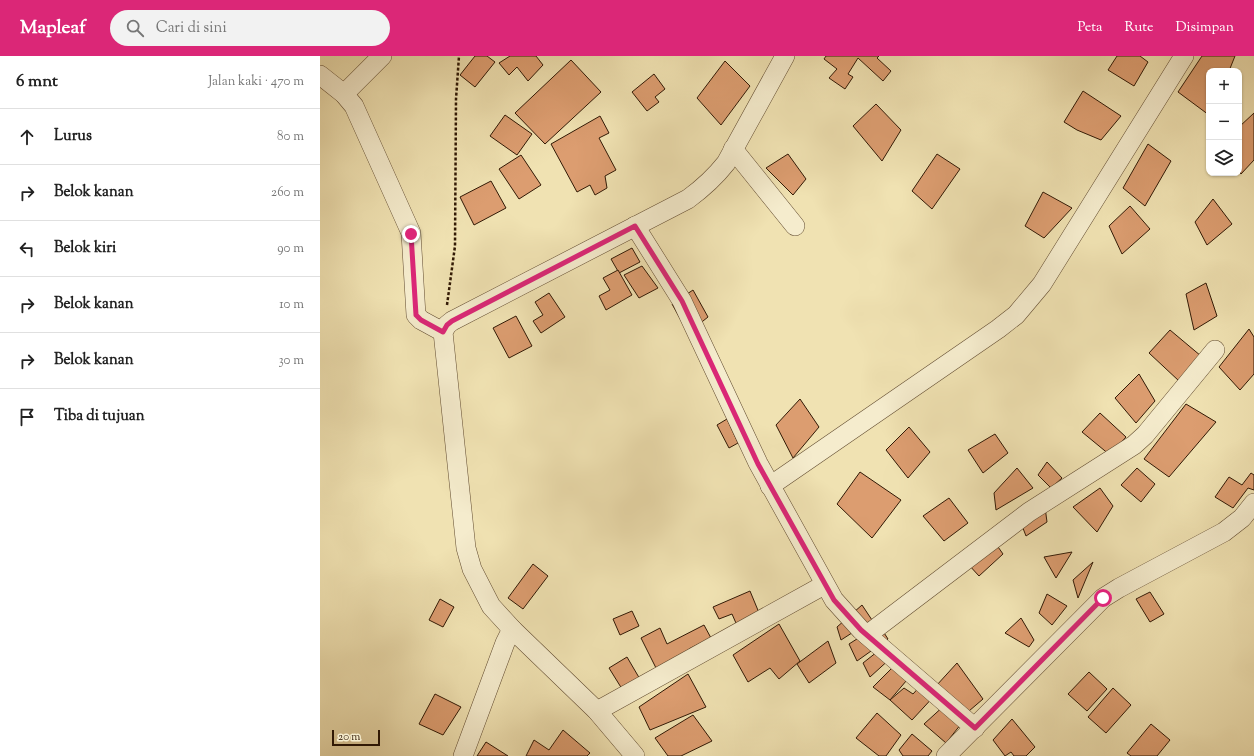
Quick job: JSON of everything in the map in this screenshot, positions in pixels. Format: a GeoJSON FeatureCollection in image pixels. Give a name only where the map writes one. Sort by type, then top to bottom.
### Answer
{"type":"FeatureCollection","features":[{"type":"Feature","properties":{"kind":"street"},"geometry":{"type":"LineString","coordinates":[[344,94],[382,56]]}},
{"type":"Feature","properties":{"kind":"street"},"geometry":{"type":"LineString","coordinates":[[635,756],[597,711],[512,629],[491,606],[472,569],[466,548],[443,332],[447,325],[452,321],[688,199],[702,189],[715,177],[726,163],[785,56]]}},
{"type":"Feature","properties":{"kind":"street"},"geometry":{"type":"LineString","coordinates":[[770,486],[998,329],[1016,315],[1042,284],[1184,56]]}},
{"type":"Feature","properties":{"kind":"street"},"geometry":{"type":"LineString","coordinates":[[320,75],[344,94],[354,106],[411,234],[416,315],[421,320],[443,332]]}},
{"type":"Feature","properties":{"kind":"street"},"geometry":{"type":"LineString","coordinates":[[733,149],[795,226]]}},
{"type":"Feature","properties":{"kind":"street"},"geometry":{"type":"LineString","coordinates":[[635,226],[673,286],[692,320],[744,436],[824,585],[846,615],[867,635],[975,728]]}},
{"type":"Feature","properties":{"kind":"street"},"geometry":{"type":"LineString","coordinates":[[867,635],[1029,512],[1134,445],[1145,435],[1215,350]]}},
{"type":"Feature","properties":{"kind":"street"},"geometry":{"type":"LineString","coordinates":[[946,756],[1103,598],[1224,532],[1242,518],[1254,503]]}},
{"type":"Feature","properties":{"kind":"street"},"geometry":{"type":"LineString","coordinates":[[597,711],[824,585]]}},
{"type":"Feature","properties":{"kind":"street"},"geometry":{"type":"LineString","coordinates":[[463,756],[505,643],[512,629]]}},
{"type":"Feature","properties":{"kind":"path"},"geometry":{"type":"LineString","coordinates":[[443,332],[455,246],[456,100],[459,56]]}},
{"type":"Feature","properties":{"kind":"building"},"geometry":{"type":"Polygon","coordinates":[[[475,56],[487,56],[495,62],[475,87],[460,75],[475,56]]]}},
{"type":"Feature","properties":{"kind":"building"},"geometry":{"type":"Polygon","coordinates":[[[510,56],[536,56],[543,65],[528,81],[517,67],[509,75],[499,63],[510,56]]]}},
{"type":"Feature","properties":{"kind":"building"},"geometry":{"type":"Polygon","coordinates":[[[826,56],[879,56],[877,58],[891,71],[883,81],[858,58],[848,74],[853,77],[845,89],[829,78],[837,69],[824,59],[826,56]]]}},
{"type":"Feature","properties":{"kind":"building"},"geometry":{"type":"Polygon","coordinates":[[[1117,56],[1140,56],[1148,62],[1134,86],[1108,70],[1117,56]]]}},
{"type":"Feature","properties":{"kind":"building"},"geometry":{"type":"Polygon","coordinates":[[[1202,56],[1235,56],[1230,68],[1206,68],[1206,113],[1178,92],[1202,56]]]}},
{"type":"Feature","properties":{"kind":"building"},"geometry":{"type":"Polygon","coordinates":[[[571,60],[601,92],[545,144],[515,113],[571,60]]]}},
{"type":"Feature","properties":{"kind":"building"},"geometry":{"type":"Polygon","coordinates":[[[725,61],[750,86],[721,125],[697,98],[725,61]]]}},
{"type":"Feature","properties":{"kind":"building"},"geometry":{"type":"Polygon","coordinates":[[[654,74],[665,89],[655,97],[659,102],[647,111],[632,92],[654,74]]]}},
{"type":"Feature","properties":{"kind":"building"},"geometry":{"type":"Polygon","coordinates":[[[1083,91],[1121,116],[1101,140],[1077,130],[1064,122],[1083,91]]]}},
{"type":"Feature","properties":{"kind":"building"},"geometry":{"type":"Polygon","coordinates":[[[876,104],[901,130],[882,161],[853,126],[876,104]]]}},
{"type":"Feature","properties":{"kind":"building"},"geometry":{"type":"Polygon","coordinates":[[[1254,113],[1254,160],[1242,173],[1242,140],[1242,124],[1254,113]]]}},
{"type":"Feature","properties":{"kind":"building"},"geometry":{"type":"Polygon","coordinates":[[[505,115],[532,134],[517,155],[490,136],[505,115]]]}},
{"type":"Feature","properties":{"kind":"building"},"geometry":{"type":"Polygon","coordinates":[[[600,116],[609,133],[599,138],[616,170],[605,176],[607,188],[595,195],[590,185],[577,192],[551,144],[600,116]]]}},
{"type":"Feature","properties":{"kind":"building"},"geometry":{"type":"Polygon","coordinates":[[[1148,144],[1171,161],[1145,206],[1123,188],[1148,144]]]}},
{"type":"Feature","properties":{"kind":"building"},"geometry":{"type":"Polygon","coordinates":[[[788,154],[806,179],[793,195],[766,168],[788,154]]]}},
{"type":"Feature","properties":{"kind":"building"},"geometry":{"type":"Polygon","coordinates":[[[937,154],[960,169],[932,209],[912,191],[937,154]]]}},
{"type":"Feature","properties":{"kind":"building"},"geometry":{"type":"Polygon","coordinates":[[[521,155],[541,185],[519,199],[499,169],[521,155]]]}},
{"type":"Feature","properties":{"kind":"building"},"geometry":{"type":"Polygon","coordinates":[[[491,181],[506,208],[474,225],[460,197],[491,181]]]}},
{"type":"Feature","properties":{"kind":"building"},"geometry":{"type":"Polygon","coordinates":[[[1043,192],[1072,208],[1044,238],[1025,226],[1043,192]]]}},
{"type":"Feature","properties":{"kind":"building"},"geometry":{"type":"Polygon","coordinates":[[[1213,199],[1232,224],[1207,245],[1195,222],[1213,199]]]}},
{"type":"Feature","properties":{"kind":"building"},"geometry":{"type":"Polygon","coordinates":[[[1130,206],[1150,229],[1122,254],[1109,226],[1130,206]]]}},
{"type":"Feature","properties":{"kind":"building"},"geometry":{"type":"Polygon","coordinates":[[[632,248],[640,262],[619,273],[611,259],[632,248]]]}},
{"type":"Feature","properties":{"kind":"building"},"geometry":{"type":"Polygon","coordinates":[[[642,266],[658,288],[639,298],[624,275],[642,266]]]}},
{"type":"Feature","properties":{"kind":"building"},"geometry":{"type":"Polygon","coordinates":[[[618,270],[632,295],[606,310],[599,296],[610,290],[603,278],[618,270]]]}},
{"type":"Feature","properties":{"kind":"building"},"geometry":{"type":"Polygon","coordinates":[[[1206,283],[1217,316],[1194,330],[1186,294],[1206,283]]]}},
{"type":"Feature","properties":{"kind":"building"},"geometry":{"type":"Polygon","coordinates":[[[693,290],[708,317],[688,333],[672,304],[693,290]]]}},
{"type":"Feature","properties":{"kind":"building"},"geometry":{"type":"Polygon","coordinates":[[[549,293],[565,317],[541,333],[533,321],[543,315],[535,302],[549,293]]]}},
{"type":"Feature","properties":{"kind":"building"},"geometry":{"type":"Polygon","coordinates":[[[516,316],[532,346],[509,358],[493,328],[516,316]]]}},
{"type":"Feature","properties":{"kind":"building"},"geometry":{"type":"Polygon","coordinates":[[[1249,329],[1254,337],[1254,374],[1240,390],[1219,367],[1249,329]]]}},
{"type":"Feature","properties":{"kind":"building"},"geometry":{"type":"Polygon","coordinates":[[[1170,330],[1201,356],[1179,381],[1149,353],[1170,330]]]}},
{"type":"Feature","properties":{"kind":"building"},"geometry":{"type":"Polygon","coordinates":[[[1139,374],[1155,401],[1136,423],[1115,398],[1139,374]]]}},
{"type":"Feature","properties":{"kind":"building"},"geometry":{"type":"Polygon","coordinates":[[[800,399],[819,427],[793,458],[776,425],[800,399]]]}},
{"type":"Feature","properties":{"kind":"building"},"geometry":{"type":"Polygon","coordinates":[[[1186,404],[1216,422],[1169,477],[1144,459],[1186,404]]]}},
{"type":"Feature","properties":{"kind":"building"},"geometry":{"type":"Polygon","coordinates":[[[1100,413],[1126,437],[1110,455],[1082,432],[1100,413]]]}},
{"type":"Feature","properties":{"kind":"building"},"geometry":{"type":"Polygon","coordinates":[[[727,419],[738,443],[729,448],[717,425],[727,419]]]}},
{"type":"Feature","properties":{"kind":"building"},"geometry":{"type":"Polygon","coordinates":[[[909,427],[930,452],[908,478],[886,450],[909,427]]]}},
{"type":"Feature","properties":{"kind":"building"},"geometry":{"type":"Polygon","coordinates":[[[995,434],[1008,453],[983,473],[968,450],[995,434]]]}},
{"type":"Feature","properties":{"kind":"building"},"geometry":{"type":"Polygon","coordinates":[[[1047,462],[1062,478],[1051,488],[1038,475],[1047,462]]]}},
{"type":"Feature","properties":{"kind":"building"},"geometry":{"type":"Polygon","coordinates":[[[1017,468],[1033,488],[996,510],[994,493],[1017,468]]]}},
{"type":"Feature","properties":{"kind":"building"},"geometry":{"type":"Polygon","coordinates":[[[1137,468],[1155,484],[1141,502],[1121,485],[1137,468]]]}},
{"type":"Feature","properties":{"kind":"building"},"geometry":{"type":"Polygon","coordinates":[[[860,472],[901,500],[872,538],[837,504],[860,472]]]}},
{"type":"Feature","properties":{"kind":"building"},"geometry":{"type":"Polygon","coordinates":[[[1251,473],[1254,475],[1254,490],[1248,488],[1233,508],[1215,497],[1229,477],[1242,485],[1251,473]]]}},
{"type":"Feature","properties":{"kind":"building"},"geometry":{"type":"Polygon","coordinates":[[[1100,488],[1113,506],[1097,532],[1073,507],[1100,488]]]}},
{"type":"Feature","properties":{"kind":"building"},"geometry":{"type":"Polygon","coordinates":[[[949,498],[968,523],[944,541],[923,516],[949,498]]]}},
{"type":"Feature","properties":{"kind":"building"},"geometry":{"type":"Polygon","coordinates":[[[1045,507],[1047,522],[1026,536],[1021,523],[1045,507]]]}},
{"type":"Feature","properties":{"kind":"building"},"geometry":{"type":"Polygon","coordinates":[[[996,544],[1003,554],[979,576],[968,564],[996,544]]]}},
{"type":"Feature","properties":{"kind":"building"},"geometry":{"type":"Polygon","coordinates":[[[1072,552],[1056,578],[1044,557],[1072,552]]]}},
{"type":"Feature","properties":{"kind":"building"},"geometry":{"type":"Polygon","coordinates":[[[1093,562],[1078,598],[1073,580],[1093,562]]]}},
{"type":"Feature","properties":{"kind":"building"},"geometry":{"type":"Polygon","coordinates":[[[533,564],[548,576],[523,609],[508,598],[533,564]]]}},
{"type":"Feature","properties":{"kind":"building"},"geometry":{"type":"Polygon","coordinates":[[[750,591],[762,620],[739,630],[732,614],[719,619],[713,607],[750,591]]]}},
{"type":"Feature","properties":{"kind":"building"},"geometry":{"type":"Polygon","coordinates":[[[1150,592],[1164,614],[1150,622],[1136,599],[1150,592]]]}},
{"type":"Feature","properties":{"kind":"building"},"geometry":{"type":"Polygon","coordinates":[[[1047,594],[1067,606],[1052,625],[1039,613],[1047,594]]]}},
{"type":"Feature","properties":{"kind":"building"},"geometry":{"type":"Polygon","coordinates":[[[440,599],[454,607],[443,627],[429,620],[440,599]]]}},
{"type":"Feature","properties":{"kind":"building"},"geometry":{"type":"Polygon","coordinates":[[[862,605],[872,620],[841,640],[837,627],[862,605]]]}},
{"type":"Feature","properties":{"kind":"building"},"geometry":{"type":"Polygon","coordinates":[[[632,611],[639,626],[620,635],[613,619],[632,611]]]}},
{"type":"Feature","properties":{"kind":"building"},"geometry":{"type":"Polygon","coordinates":[[[1021,618],[1034,640],[1029,647],[1005,633],[1021,618]]]}},
{"type":"Feature","properties":{"kind":"building"},"geometry":{"type":"Polygon","coordinates":[[[779,624],[800,661],[779,679],[770,668],[748,682],[733,655],[779,624]]]}},
{"type":"Feature","properties":{"kind":"building"},"geometry":{"type":"Polygon","coordinates":[[[704,625],[711,638],[689,649],[693,657],[659,674],[641,638],[660,628],[667,644],[704,625]]]}},
{"type":"Feature","properties":{"kind":"building"},"geometry":{"type":"Polygon","coordinates":[[[879,625],[888,639],[857,661],[849,644],[879,625]]]}},
{"type":"Feature","properties":{"kind":"building"},"geometry":{"type":"Polygon","coordinates":[[[828,641],[836,663],[809,683],[797,664],[828,641]]]}},
{"type":"Feature","properties":{"kind":"building"},"geometry":{"type":"Polygon","coordinates":[[[882,648],[892,657],[870,677],[863,663],[882,648]]]}},
{"type":"Feature","properties":{"kind":"building"},"geometry":{"type":"Polygon","coordinates":[[[627,657],[644,686],[627,697],[609,668],[627,657]]]}},
{"type":"Feature","properties":{"kind":"building"},"geometry":{"type":"Polygon","coordinates":[[[898,662],[912,674],[890,700],[873,687],[898,662]]]}},
{"type":"Feature","properties":{"kind":"building"},"geometry":{"type":"Polygon","coordinates":[[[957,663],[983,699],[962,717],[936,686],[957,663]]]}},
{"type":"Feature","properties":{"kind":"building"},"geometry":{"type":"Polygon","coordinates":[[[1089,672],[1107,689],[1087,711],[1068,694],[1089,672]]]}},
{"type":"Feature","properties":{"kind":"building"},"geometry":{"type":"Polygon","coordinates":[[[688,674],[706,707],[650,730],[639,707],[688,674]]]}},
{"type":"Feature","properties":{"kind":"building"},"geometry":{"type":"Polygon","coordinates":[[[923,683],[936,694],[912,720],[890,700],[904,688],[913,694],[923,683]]]}},
{"type":"Feature","properties":{"kind":"building"},"geometry":{"type":"Polygon","coordinates":[[[1113,688],[1131,705],[1106,733],[1088,717],[1113,688]]]}},
{"type":"Feature","properties":{"kind":"building"},"geometry":{"type":"Polygon","coordinates":[[[435,694],[461,707],[443,735],[419,724],[435,694]]]}},
{"type":"Feature","properties":{"kind":"building"},"geometry":{"type":"Polygon","coordinates":[[[946,704],[961,724],[946,743],[924,724],[946,704]]]}},
{"type":"Feature","properties":{"kind":"building"},"geometry":{"type":"Polygon","coordinates":[[[877,713],[901,735],[886,756],[879,756],[856,738],[877,713]]]}},
{"type":"Feature","properties":{"kind":"building"},"geometry":{"type":"Polygon","coordinates":[[[693,715],[712,741],[681,756],[668,756],[655,738],[693,715]]]}},
{"type":"Feature","properties":{"kind":"building"},"geometry":{"type":"Polygon","coordinates":[[[1012,719],[1035,747],[1026,756],[1014,756],[1011,752],[1005,756],[993,740],[1012,719]]]}},
{"type":"Feature","properties":{"kind":"building"},"geometry":{"type":"Polygon","coordinates":[[[1151,724],[1170,740],[1157,756],[1131,756],[1127,753],[1151,724]]]}},
{"type":"Feature","properties":{"kind":"building"},"geometry":{"type":"Polygon","coordinates":[[[563,730],[590,753],[587,756],[526,756],[534,740],[549,750],[563,730]]]}},
{"type":"Feature","properties":{"kind":"building"},"geometry":{"type":"Polygon","coordinates":[[[912,734],[932,751],[928,756],[903,756],[899,750],[912,734]]]}},
{"type":"Feature","properties":{"kind":"building"},"geometry":{"type":"Polygon","coordinates":[[[486,742],[508,756],[477,756],[486,742]]]}},
{"type":"Feature","properties":{"kind":"route"},"geometry":{"type":"LineString","coordinates":[[411,234],[416,315],[421,320],[443,332],[447,325],[452,321],[635,226],[682,301],[758,464],[824,585],[834,600],[861,630],[975,728],[1103,598]]}}]}
